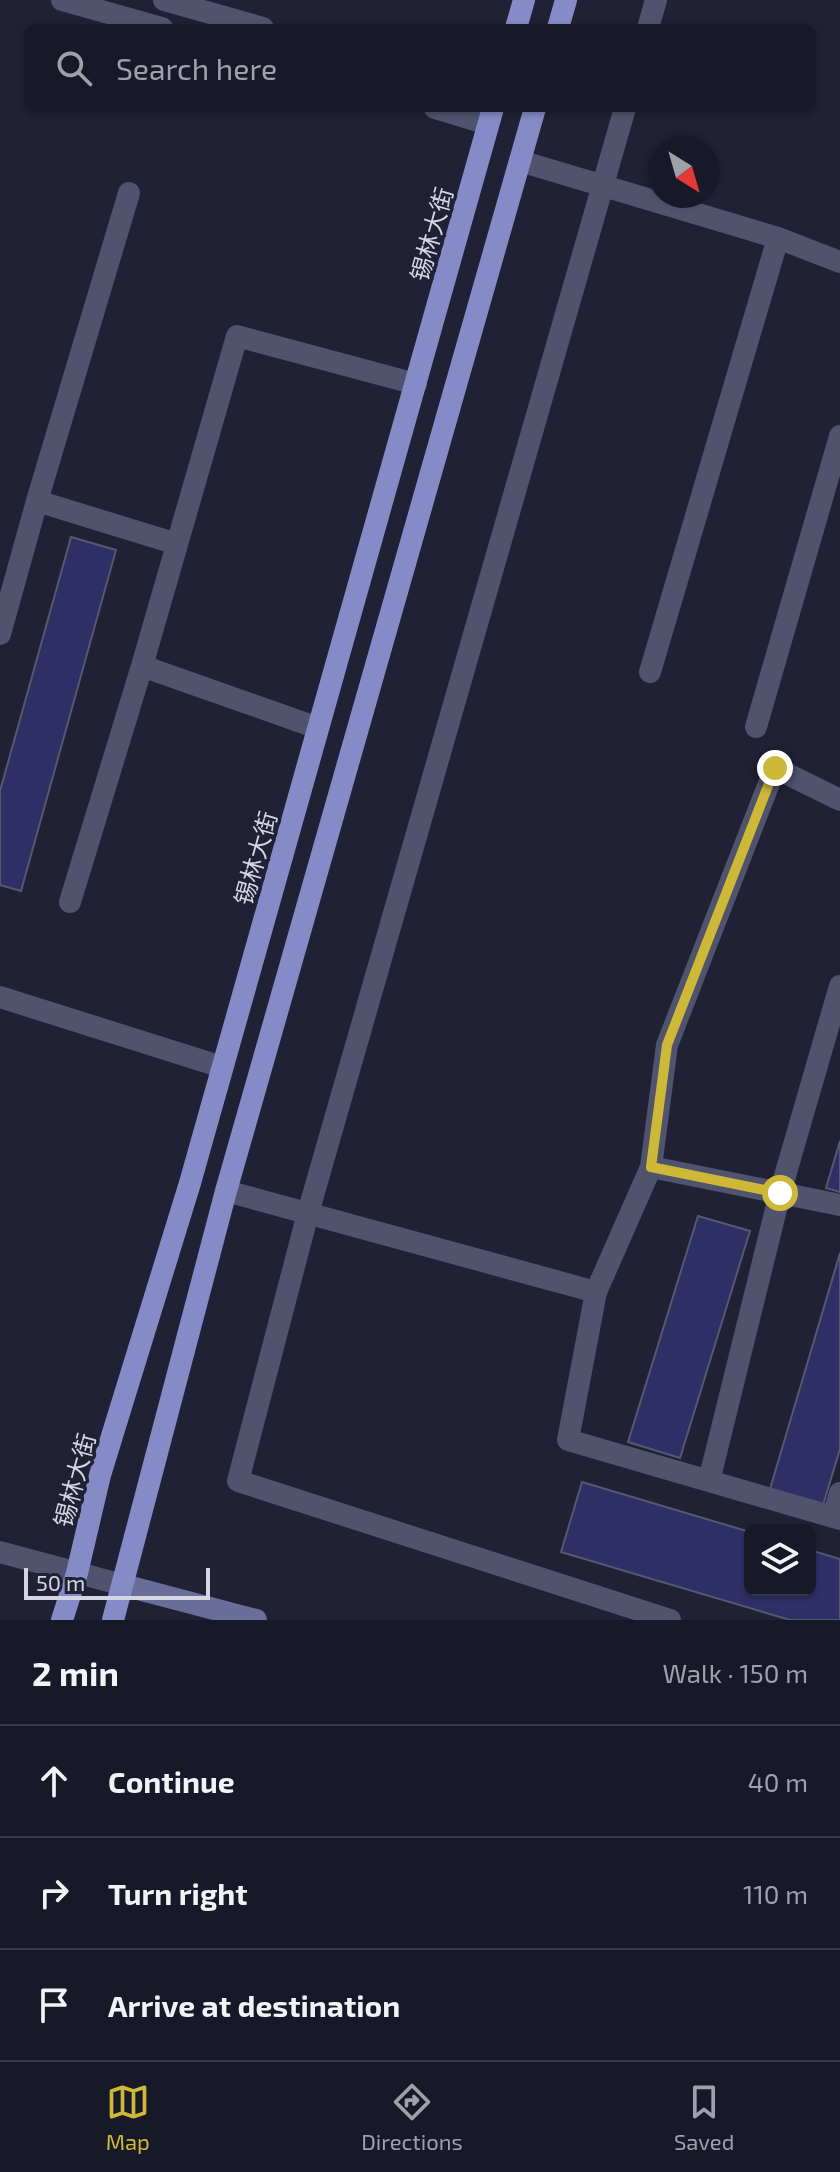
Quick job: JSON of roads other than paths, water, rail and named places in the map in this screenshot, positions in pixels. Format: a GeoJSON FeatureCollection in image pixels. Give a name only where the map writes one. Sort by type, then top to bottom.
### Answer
{"type":"FeatureCollection","features":[{"type":"Feature","properties":{"kind":"highway"},"geometry":{"type":"LineString","coordinates":[[517,24],[524,0]]}},
{"type":"Feature","properties":{"kind":"highway"},"geometry":{"type":"LineString","coordinates":[[559,24],[566,0]]}},
{"type":"Feature","properties":{"kind":"highway"},"geometry":{"type":"LineString","coordinates":[[113,1620],[226,1191],[534,112]]}},
{"type":"Feature","properties":{"kind":"highway","name":"锡林大街"},"geometry":{"type":"LineString","coordinates":[[62,1620],[77,1573],[100,1475],[222,1067],[491,116]]}},
{"type":"Feature","properties":{"kind":"main road"},"geometry":{"type":"LineString","coordinates":[[123,1585],[256,1620]]}},
{"type":"Feature","properties":{"kind":"street"},"geometry":{"type":"LineString","coordinates":[[62,0],[148,24]]}},
{"type":"Feature","properties":{"kind":"street"},"geometry":{"type":"LineString","coordinates":[[164,0],[249,24]]}},
{"type":"Feature","properties":{"kind":"street"},"geometry":{"type":"LineString","coordinates":[[649,24],[656,0]]}},
{"type":"Feature","properties":{"kind":"street"},"geometry":{"type":"LineString","coordinates":[[463,112],[491,116]]}},
{"type":"Feature","properties":{"kind":"street"},"geometry":{"type":"LineString","coordinates":[[624,112],[308,1213],[238,1481],[670,1620]]}},
{"type":"Feature","properties":{"kind":"street"},"geometry":{"type":"LineString","coordinates":[[520,161],[778,238],[840,262]]}},
{"type":"Feature","properties":{"kind":"street"},"geometry":{"type":"LineString","coordinates":[[0,634],[129,193]]}},
{"type":"Feature","properties":{"kind":"street"},"geometry":{"type":"LineString","coordinates":[[650,672],[778,238]]}},
{"type":"Feature","properties":{"kind":"street"},"geometry":{"type":"LineString","coordinates":[[70,902],[237,336],[416,384]]}},
{"type":"Feature","properties":{"kind":"street"},"geometry":{"type":"LineString","coordinates":[[756,727],[840,436]]}},
{"type":"Feature","properties":{"kind":"street"},"geometry":{"type":"LineString","coordinates":[[37,501],[177,544]]}},
{"type":"Feature","properties":{"kind":"street"},"geometry":{"type":"LineString","coordinates":[[142,666],[318,728]]}},
{"type":"Feature","properties":{"kind":"street"},"geometry":{"type":"LineString","coordinates":[[840,800],[775,768],[667,1045],[651,1167],[596,1292],[568,1440],[837,1518],[840,1493]]}},
{"type":"Feature","properties":{"kind":"street"},"geometry":{"type":"LineString","coordinates":[[709,1481],[780,1193],[840,986]]}},
{"type":"Feature","properties":{"kind":"street"},"geometry":{"type":"LineString","coordinates":[[0,997],[222,1067]]}},
{"type":"Feature","properties":{"kind":"street"},"geometry":{"type":"LineString","coordinates":[[651,1167],[840,1205]]}},
{"type":"Feature","properties":{"kind":"street"},"geometry":{"type":"LineString","coordinates":[[226,1191],[596,1292]]}},
{"type":"Feature","properties":{"kind":"street"},"geometry":{"type":"LineString","coordinates":[[0,1552],[123,1585]]}}]}
